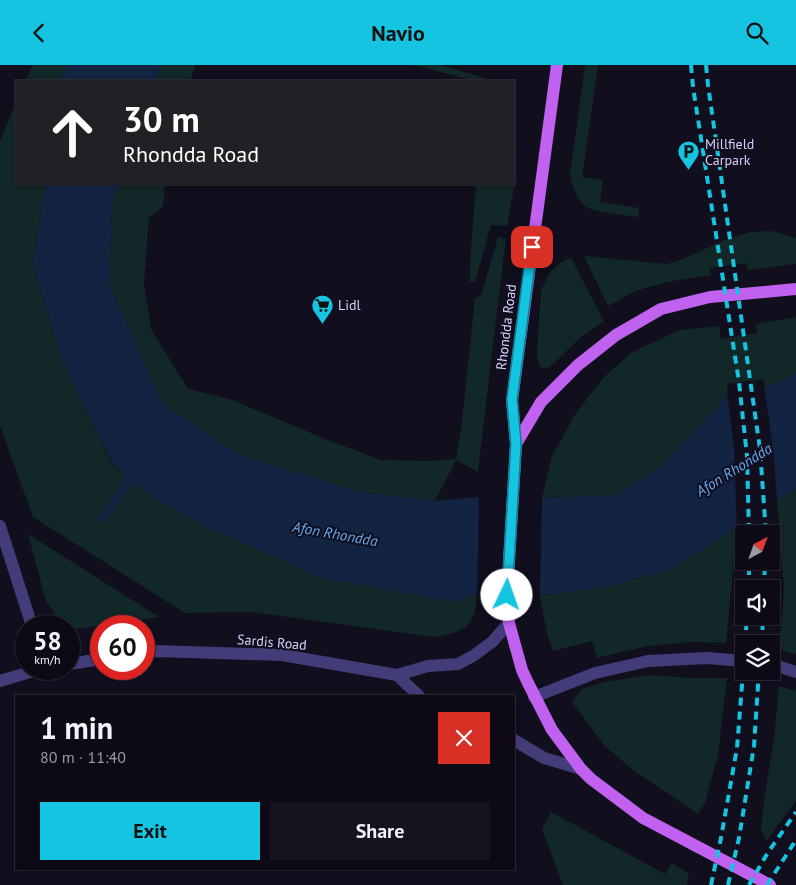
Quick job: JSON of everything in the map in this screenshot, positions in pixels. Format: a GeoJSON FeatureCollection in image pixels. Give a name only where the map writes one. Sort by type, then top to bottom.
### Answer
{"type":"FeatureCollection","features":[{"type":"Feature","properties":{"kind":"main road","name":"Rhondda Road"},"geometry":{"type":"LineString","coordinates":[[557,65],[512,400],[516,444],[507,595],[508,623],[522,670],[534,697],[552,731],[581,769],[591,779],[643,818],[770,885]]}},
{"type":"Feature","properties":{"kind":"main road"},"geometry":{"type":"LineString","coordinates":[[516,444],[541,402],[578,365],[616,335],[661,309],[710,297],[796,289]]}},
{"type":"Feature","properties":{"kind":"street"},"geometry":{"type":"LineString","coordinates":[[0,525],[29,615]]}},
{"type":"Feature","properties":{"kind":"street"},"geometry":{"type":"LineString","coordinates":[[397,675],[428,666],[458,664],[492,642],[508,623]]}},
{"type":"Feature","properties":{"kind":"street","name":"Sardis Road"},"geometry":{"type":"LineString","coordinates":[[155,651],[282,655],[397,675]]}},
{"type":"Feature","properties":{"kind":"street"},"geometry":{"type":"LineString","coordinates":[[534,697],[594,673],[648,661],[707,658],[735,660]]}},
{"type":"Feature","properties":{"kind":"street"},"geometry":{"type":"LineString","coordinates":[[780,667],[796,672]]}},
{"type":"Feature","properties":{"kind":"street"},"geometry":{"type":"LineString","coordinates":[[397,675],[418,695]]}},
{"type":"Feature","properties":{"kind":"street"},"geometry":{"type":"LineString","coordinates":[[0,681],[15,676]]}},
{"type":"Feature","properties":{"kind":"street"},"geometry":{"type":"LineString","coordinates":[[515,742],[544,758],[581,769]]}},
{"type":"Feature","properties":{"kind":"green space"},"geometry":{"type":"Polygon","coordinates":[[[33,65],[67,65],[61,80],[26,80],[33,65]]]}},
{"type":"Feature","properties":{"kind":"green space"},"geometry":{"type":"Polygon","coordinates":[[[161,65],[196,65],[190,80],[155,80],[161,65]]]}},
{"type":"Feature","properties":{"kind":"green space"},"geometry":{"type":"Polygon","coordinates":[[[414,65],[440,65],[492,80],[471,80],[414,65]]]}},
{"type":"Feature","properties":{"kind":"green space"},"geometry":{"type":"Polygon","coordinates":[[[585,65],[598,65],[582,177],[603,180],[600,202],[639,208],[638,217],[588,208],[578,197],[574,188],[570,174],[585,65]]]}},
{"type":"Feature","properties":{"kind":"green space"},"geometry":{"type":"Polygon","coordinates":[[[15,104],[15,185],[45,185],[33,265],[62,360],[112,463],[130,482],[149,495],[454,602],[477,594],[474,614],[468,625],[447,635],[435,637],[251,612],[185,613],[33,517],[0,426],[0,141],[15,104]]]}},
{"type":"Feature","properties":{"kind":"green space"},"geometry":{"type":"Polygon","coordinates":[[[119,185],[165,185],[163,206],[149,218],[144,283],[151,329],[188,389],[230,399],[325,439],[381,460],[431,461],[456,459],[461,431],[475,298],[481,296],[498,237],[506,239],[478,472],[456,460],[435,501],[355,491],[238,454],[163,404],[109,283],[112,204],[119,185]]]}},
{"type":"Feature","properties":{"kind":"green space"},"geometry":{"type":"Polygon","coordinates":[[[476,185],[514,185],[507,226],[491,225],[475,282],[470,282],[476,185]]]}},
{"type":"Feature","properties":{"kind":"green space"},"geometry":{"type":"Polygon","coordinates":[[[771,231],[796,238],[796,264],[748,270],[746,263],[710,268],[711,275],[667,282],[635,291],[608,306],[584,256],[667,264],[683,259],[727,239],[751,232],[771,231]]]}},
{"type":"Feature","properties":{"kind":"green space"},"geometry":{"type":"Polygon","coordinates":[[[571,258],[604,321],[581,337],[549,368],[540,367],[537,355],[541,291],[549,273],[561,262],[571,258]]]}},
{"type":"Feature","properties":{"kind":"green space"},"geometry":{"type":"Polygon","coordinates":[[[796,317],[796,373],[765,389],[763,379],[727,384],[728,395],[663,465],[617,495],[542,498],[552,456],[576,413],[603,378],[632,352],[680,330],[719,326],[721,339],[757,333],[756,324],[796,317]]]}},
{"type":"Feature","properties":{"kind":"green space"},"geometry":{"type":"Polygon","coordinates":[[[796,488],[796,654],[780,650],[784,589],[777,500],[796,488]]]}},
{"type":"Feature","properties":{"kind":"green space"},"geometry":{"type":"Polygon","coordinates":[[[735,529],[735,549],[726,643],[693,642],[648,646],[597,658],[592,641],[553,651],[547,633],[540,596],[607,587],[668,570],[735,529]]]}},
{"type":"Feature","properties":{"kind":"green space"},"geometry":{"type":"Polygon","coordinates":[[[28,534],[159,617],[155,618],[155,615],[90,615],[90,627],[80,629],[80,615],[56,615],[46,601],[28,534]]]}},
{"type":"Feature","properties":{"kind":"green space"},"geometry":{"type":"Polygon","coordinates":[[[649,675],[727,678],[718,755],[705,803],[698,814],[633,770],[604,745],[572,702],[582,689],[604,682],[649,675]]]}},
{"type":"Feature","properties":{"kind":"green space"},"geometry":{"type":"Polygon","coordinates":[[[779,686],[796,691],[796,800],[767,841],[761,829],[774,738],[779,686]]]}},
{"type":"Feature","properties":{"kind":"green space"},"geometry":{"type":"Polygon","coordinates":[[[551,812],[665,874],[672,863],[689,874],[687,885],[563,885],[542,829],[551,812]]]}},
{"type":"Feature","properties":{"kind":"water"},"geometry":{"type":"Polygon","coordinates":[[[67,65],[161,65],[155,80],[61,80],[67,65]]]}},
{"type":"Feature","properties":{"kind":"water","name":"Afon Rhondda"},"geometry":{"type":"Polygon","coordinates":[[[45,185],[119,185],[112,204],[109,283],[163,404],[238,454],[355,491],[435,501],[479,497],[542,498],[617,495],[663,465],[728,395],[765,389],[796,373],[796,488],[741,525],[735,525],[735,529],[668,570],[607,587],[540,596],[477,594],[455,602],[322,578],[201,524],[149,495],[130,482],[112,462],[62,360],[33,265],[45,185]]]}},
{"type":"Feature","properties":{"kind":"pier"},"geometry":{"type":"Polygon","coordinates":[[[764,386],[774,456],[777,503],[746,525],[737,525],[734,448],[727,392],[764,386]]]}},
{"type":"Feature","properties":{"kind":"pier"},"geometry":{"type":"Polygon","coordinates":[[[479,497],[542,498],[540,596],[477,594],[479,497]]]}},
{"type":"Feature","properties":{"kind":"waterway"},"geometry":{"type":"LineString","coordinates":[[103,518],[136,472]]}},
{"type":"Feature","properties":{"kind":"railway"},"geometry":{"type":"LineString","coordinates":[[691,65],[739,382],[747,456],[749,525]]}},
{"type":"Feature","properties":{"kind":"railway"},"geometry":{"type":"LineString","coordinates":[[706,65],[760,449],[765,525]]}},
{"type":"Feature","properties":{"kind":"railway"},"geometry":{"type":"LineString","coordinates":[[749,570],[749,580]]}},
{"type":"Feature","properties":{"kind":"railway"},"geometry":{"type":"LineString","coordinates":[[764,580],[765,570]]}},
{"type":"Feature","properties":{"kind":"railway"},"geometry":{"type":"LineString","coordinates":[[746,625],[746,635]]}},
{"type":"Feature","properties":{"kind":"railway"},"geometry":{"type":"LineString","coordinates":[[762,635],[763,625]]}},
{"type":"Feature","properties":{"kind":"railway"},"geometry":{"type":"LineString","coordinates":[[711,885],[737,748],[742,680]]}},
{"type":"Feature","properties":{"kind":"railway"},"geometry":{"type":"LineString","coordinates":[[728,885],[739,838],[754,746],[758,680]]}},
{"type":"Feature","properties":{"kind":"railway"},"geometry":{"type":"LineString","coordinates":[[749,885],[767,854],[796,812]]}},
{"type":"Feature","properties":{"kind":"railway"},"geometry":{"type":"LineString","coordinates":[[767,885],[796,840]]}},
{"type":"Feature","properties":{"kind":"place","name":"Millfield Carpark"},"geometry":{"type":"Point","coordinates":[689,171]}},
{"type":"Feature","properties":{"kind":"place","name":"Lidl"},"geometry":{"type":"Point","coordinates":[322,324]}},
{"type":"Feature","properties":{"kind":"route"},"geometry":{"type":"LineString","coordinates":[[507,595],[516,444],[512,400],[532,247]]}}]}
